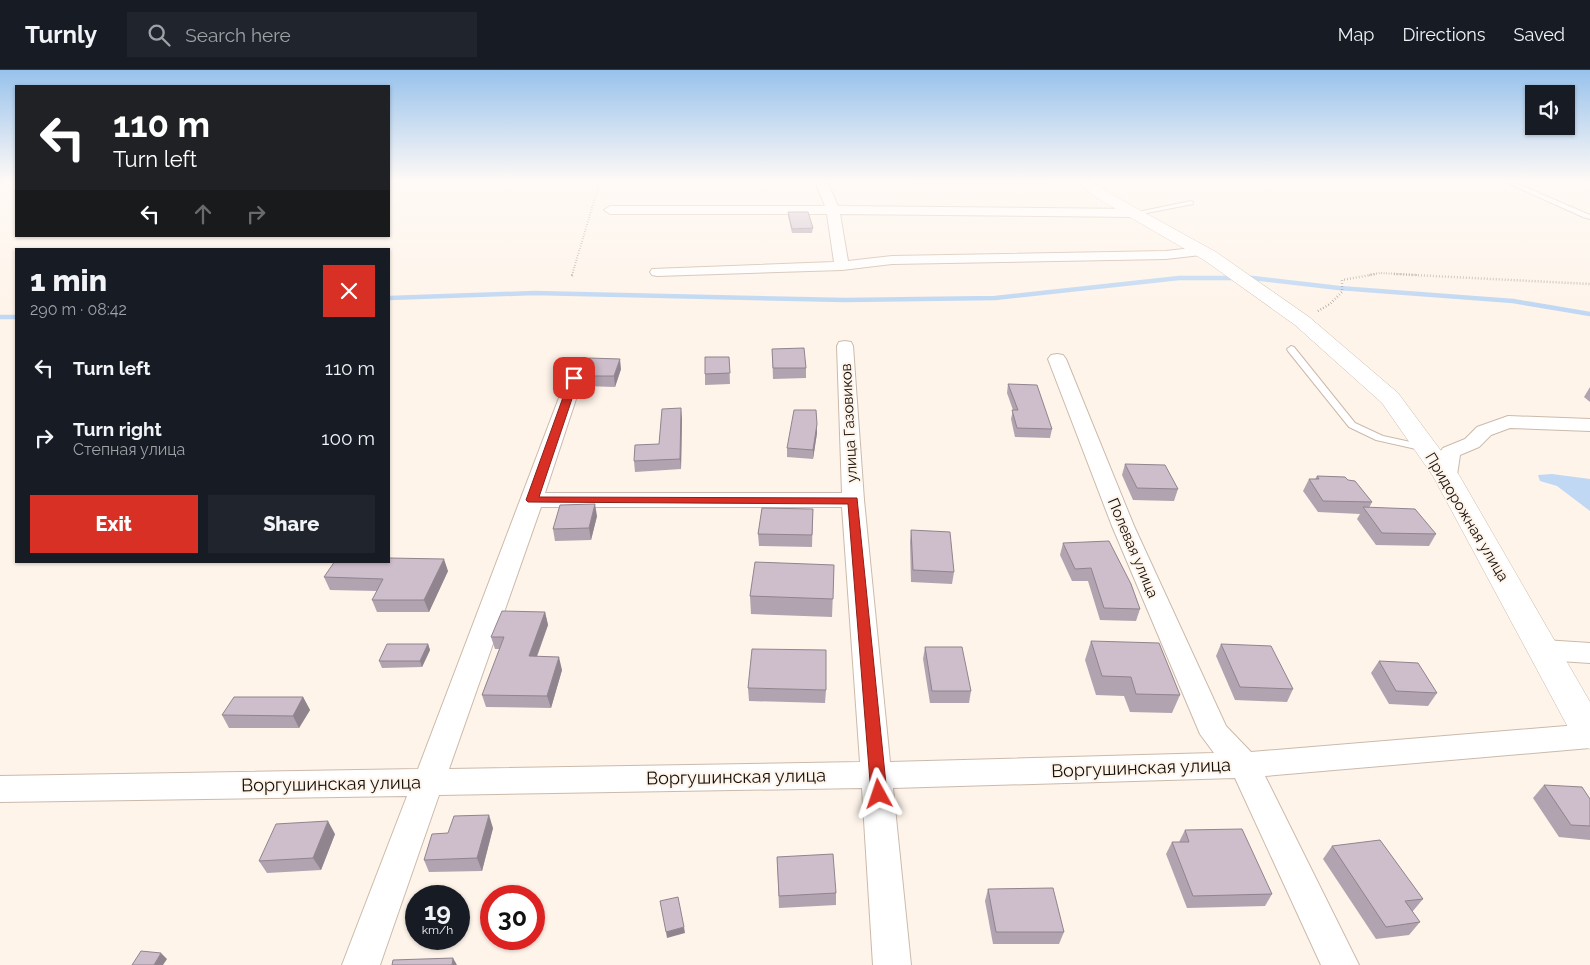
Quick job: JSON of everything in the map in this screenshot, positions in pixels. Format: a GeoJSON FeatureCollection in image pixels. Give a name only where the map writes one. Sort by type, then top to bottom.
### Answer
{"type":"FeatureCollection","features":[{"type":"Feature","properties":{"kind":"street"},"geometry":{"type":"LineString","coordinates":[[835,223],[842,266]]}},
{"type":"Feature","properties":{"kind":"street","name":"Придорожная улица"},"geometry":{"type":"LineString","coordinates":[[1153,223],[1201,251],[1302,321],[1390,398],[1446,475],[1590,735]]}},
{"type":"Feature","properties":{"kind":"street"},"geometry":{"type":"LineString","coordinates":[[657,272],[842,266],[892,260],[1166,255],[1201,251]]}},
{"type":"Feature","properties":{"kind":"street","name":"улица Газовиков"},"geometry":{"type":"LineString","coordinates":[[845,346],[853,500],[892,965]]}},
{"type":"Feature","properties":{"kind":"street","name":"Полевая улица"},"geometry":{"type":"LineString","coordinates":[[1057,359],[1123,526],[1214,734],[1244,765]]}},
{"type":"Feature","properties":{"kind":"street"},"geometry":{"type":"LineString","coordinates":[[361,965],[532,500],[574,378]]}},
{"type":"Feature","properties":{"kind":"street"},"geometry":{"type":"LineString","coordinates":[[1446,475],[1450,452],[1472,443],[1484,431],[1508,422],[1590,425]]}},
{"type":"Feature","properties":{"kind":"street"},"geometry":{"type":"LineString","coordinates":[[532,500],[853,500]]}},
{"type":"Feature","properties":{"kind":"street"},"geometry":{"type":"LineString","coordinates":[[1544,650],[1590,653]]}},
{"type":"Feature","properties":{"kind":"street","name":"Воргушинская улица"},"geometry":{"type":"LineString","coordinates":[[0,789],[877,775],[1244,765],[1590,735]]}},
{"type":"Feature","properties":{"kind":"street"},"geometry":{"type":"LineString","coordinates":[[1244,765],[1340,965]]}},
{"type":"Feature","properties":{"kind":"lane"},"geometry":{"type":"LineString","coordinates":[[1291,349],[1352,426],[1380,438],[1426,448]]}},
{"type":"Feature","properties":{"kind":"path"},"geometry":{"type":"LineString","coordinates":[[572,276],[588,223]]}},
{"type":"Feature","properties":{"kind":"path"},"geometry":{"type":"LineString","coordinates":[[1302,321],[1330,304],[1342,292],[1342,280],[1380,273],[1590,284]]}},
{"type":"Feature","properties":{"kind":"water"},"geometry":{"type":"Polygon","coordinates":[[[1552,474],[1590,479],[1590,511],[1557,486],[1540,481],[1538,475],[1552,474]]]}},
{"type":"Feature","properties":{"kind":"building"},"geometry":{"type":"Polygon","coordinates":[[[791,223],[811,223],[813,228],[792,229],[791,223]]]}},
{"type":"Feature","properties":{"kind":"building"},"geometry":{"type":"Polygon","coordinates":[[[804,348],[806,368],[773,368],[772,349],[804,348]]]}},
{"type":"Feature","properties":{"kind":"building"},"geometry":{"type":"Polygon","coordinates":[[[705,357],[729,357],[730,373],[705,374],[705,357]]]}},
{"type":"Feature","properties":{"kind":"building"},"geometry":{"type":"Polygon","coordinates":[[[589,358],[620,359],[614,376],[581,376],[589,358]]]}},
{"type":"Feature","properties":{"kind":"building"},"geometry":{"type":"Polygon","coordinates":[[[1008,384],[1037,385],[1052,429],[1017,428],[1012,410],[1018,410],[1008,384]]]}},
{"type":"Feature","properties":{"kind":"building"},"geometry":{"type":"Polygon","coordinates":[[[681,408],[680,459],[634,461],[635,445],[659,444],[662,409],[681,408]]]}},
{"type":"Feature","properties":{"kind":"building"},"geometry":{"type":"Polygon","coordinates":[[[794,410],[816,410],[817,424],[813,450],[787,448],[794,410]]]}},
{"type":"Feature","properties":{"kind":"building"},"geometry":{"type":"Polygon","coordinates":[[[1125,464],[1165,465],[1178,489],[1137,488],[1125,464]]]}},
{"type":"Feature","properties":{"kind":"building"},"geometry":{"type":"Polygon","coordinates":[[[1317,476],[1345,477],[1348,480],[1355,481],[1372,502],[1323,501],[1309,479],[1319,479],[1317,476]]]}},
{"type":"Feature","properties":{"kind":"building"},"geometry":{"type":"Polygon","coordinates":[[[595,504],[589,528],[553,529],[560,505],[595,504]]]}},
{"type":"Feature","properties":{"kind":"building"},"geometry":{"type":"Polygon","coordinates":[[[1363,507],[1415,509],[1436,534],[1382,533],[1363,507]]]}},
{"type":"Feature","properties":{"kind":"building"},"geometry":{"type":"Polygon","coordinates":[[[762,508],[813,509],[812,535],[758,534],[762,508]]]}},
{"type":"Feature","properties":{"kind":"building"},"geometry":{"type":"Polygon","coordinates":[[[911,530],[950,532],[954,572],[913,570],[911,530]]]}},
{"type":"Feature","properties":{"kind":"building"},"geometry":{"type":"Polygon","coordinates":[[[1109,541],[1131,584],[1140,609],[1104,608],[1091,568],[1075,569],[1063,543],[1109,541]]]}},
{"type":"Feature","properties":{"kind":"building"},"geometry":{"type":"Polygon","coordinates":[[[390,558],[444,559],[424,600],[372,600],[383,579],[324,577],[334,563],[390,563],[390,558]]]}},
{"type":"Feature","properties":{"kind":"building"},"geometry":{"type":"Polygon","coordinates":[[[755,562],[834,565],[833,599],[750,596],[755,562]]]}},
{"type":"Feature","properties":{"kind":"building"},"geometry":{"type":"Polygon","coordinates":[[[502,611],[545,612],[529,656],[559,657],[547,696],[482,695],[504,637],[491,637],[502,611]]]}},
{"type":"Feature","properties":{"kind":"building"},"geometry":{"type":"Polygon","coordinates":[[[1091,641],[1159,643],[1180,695],[1136,694],[1131,677],[1102,676],[1091,641]]]}},
{"type":"Feature","properties":{"kind":"building"},"geometry":{"type":"Polygon","coordinates":[[[387,644],[428,644],[420,661],[379,661],[387,644]]]}},
{"type":"Feature","properties":{"kind":"building"},"geometry":{"type":"Polygon","coordinates":[[[1221,644],[1271,646],[1293,689],[1240,687],[1221,644]]]}},
{"type":"Feature","properties":{"kind":"building"},"geometry":{"type":"Polygon","coordinates":[[[925,647],[962,647],[971,691],[932,691],[925,647]]]}},
{"type":"Feature","properties":{"kind":"building"},"geometry":{"type":"Polygon","coordinates":[[[752,649],[826,650],[826,690],[748,688],[752,649]]]}},
{"type":"Feature","properties":{"kind":"building"},"geometry":{"type":"Polygon","coordinates":[[[1379,661],[1418,663],[1437,693],[1396,691],[1379,661]]]}},
{"type":"Feature","properties":{"kind":"building"},"geometry":{"type":"Polygon","coordinates":[[[234,697],[303,697],[293,716],[222,715],[234,697]]]}},
{"type":"Feature","properties":{"kind":"building"},"geometry":{"type":"Polygon","coordinates":[[[1544,785],[1582,787],[1590,799],[1590,826],[1571,825],[1544,785]]]}},
{"type":"Feature","properties":{"kind":"building"},"geometry":{"type":"Polygon","coordinates":[[[489,815],[477,858],[424,860],[432,834],[448,833],[454,816],[489,815]]]}},
{"type":"Feature","properties":{"kind":"building"},"geometry":{"type":"Polygon","coordinates":[[[328,821],[313,858],[259,861],[276,824],[328,821]]]}},
{"type":"Feature","properties":{"kind":"building"},"geometry":{"type":"Polygon","coordinates":[[[1242,829],[1272,894],[1193,896],[1172,842],[1189,842],[1185,830],[1242,829]]]}},
{"type":"Feature","properties":{"kind":"building"},"geometry":{"type":"Polygon","coordinates":[[[1380,840],[1423,899],[1405,901],[1420,922],[1386,927],[1332,846],[1380,840]]]}},
{"type":"Feature","properties":{"kind":"building"},"geometry":{"type":"Polygon","coordinates":[[[833,854],[836,893],[779,896],[777,857],[833,854]]]}},
{"type":"Feature","properties":{"kind":"building"},"geometry":{"type":"Polygon","coordinates":[[[1053,888],[1064,932],[996,932],[988,889],[1053,888]]]}},
{"type":"Feature","properties":{"kind":"building"},"geometry":{"type":"Polygon","coordinates":[[[678,897],[684,927],[666,932],[660,901],[678,897]]]}},
{"type":"Feature","properties":{"kind":"building"},"geometry":{"type":"Polygon","coordinates":[[[141,951],[161,953],[154,965],[132,965],[141,951]]]}},
{"type":"Feature","properties":{"kind":"building"},"geometry":{"type":"Polygon","coordinates":[[[453,958],[452,965],[392,965],[393,960],[453,958]]]}},
{"type":"Feature","properties":{"kind":"waterway"},"geometry":{"type":"LineString","coordinates":[[390,298],[534,293],[845,300],[995,298],[1179,278],[1253,278],[1339,288],[1513,301],[1590,314]]}},
{"type":"Feature","properties":{"kind":"waterway"},"geometry":{"type":"LineString","coordinates":[[0,317],[15,317]]}},
{"type":"Feature","properties":{"kind":"route"},"geometry":{"type":"LineString","coordinates":[[574,378],[532,500],[853,500],[879,794]]}}]}
